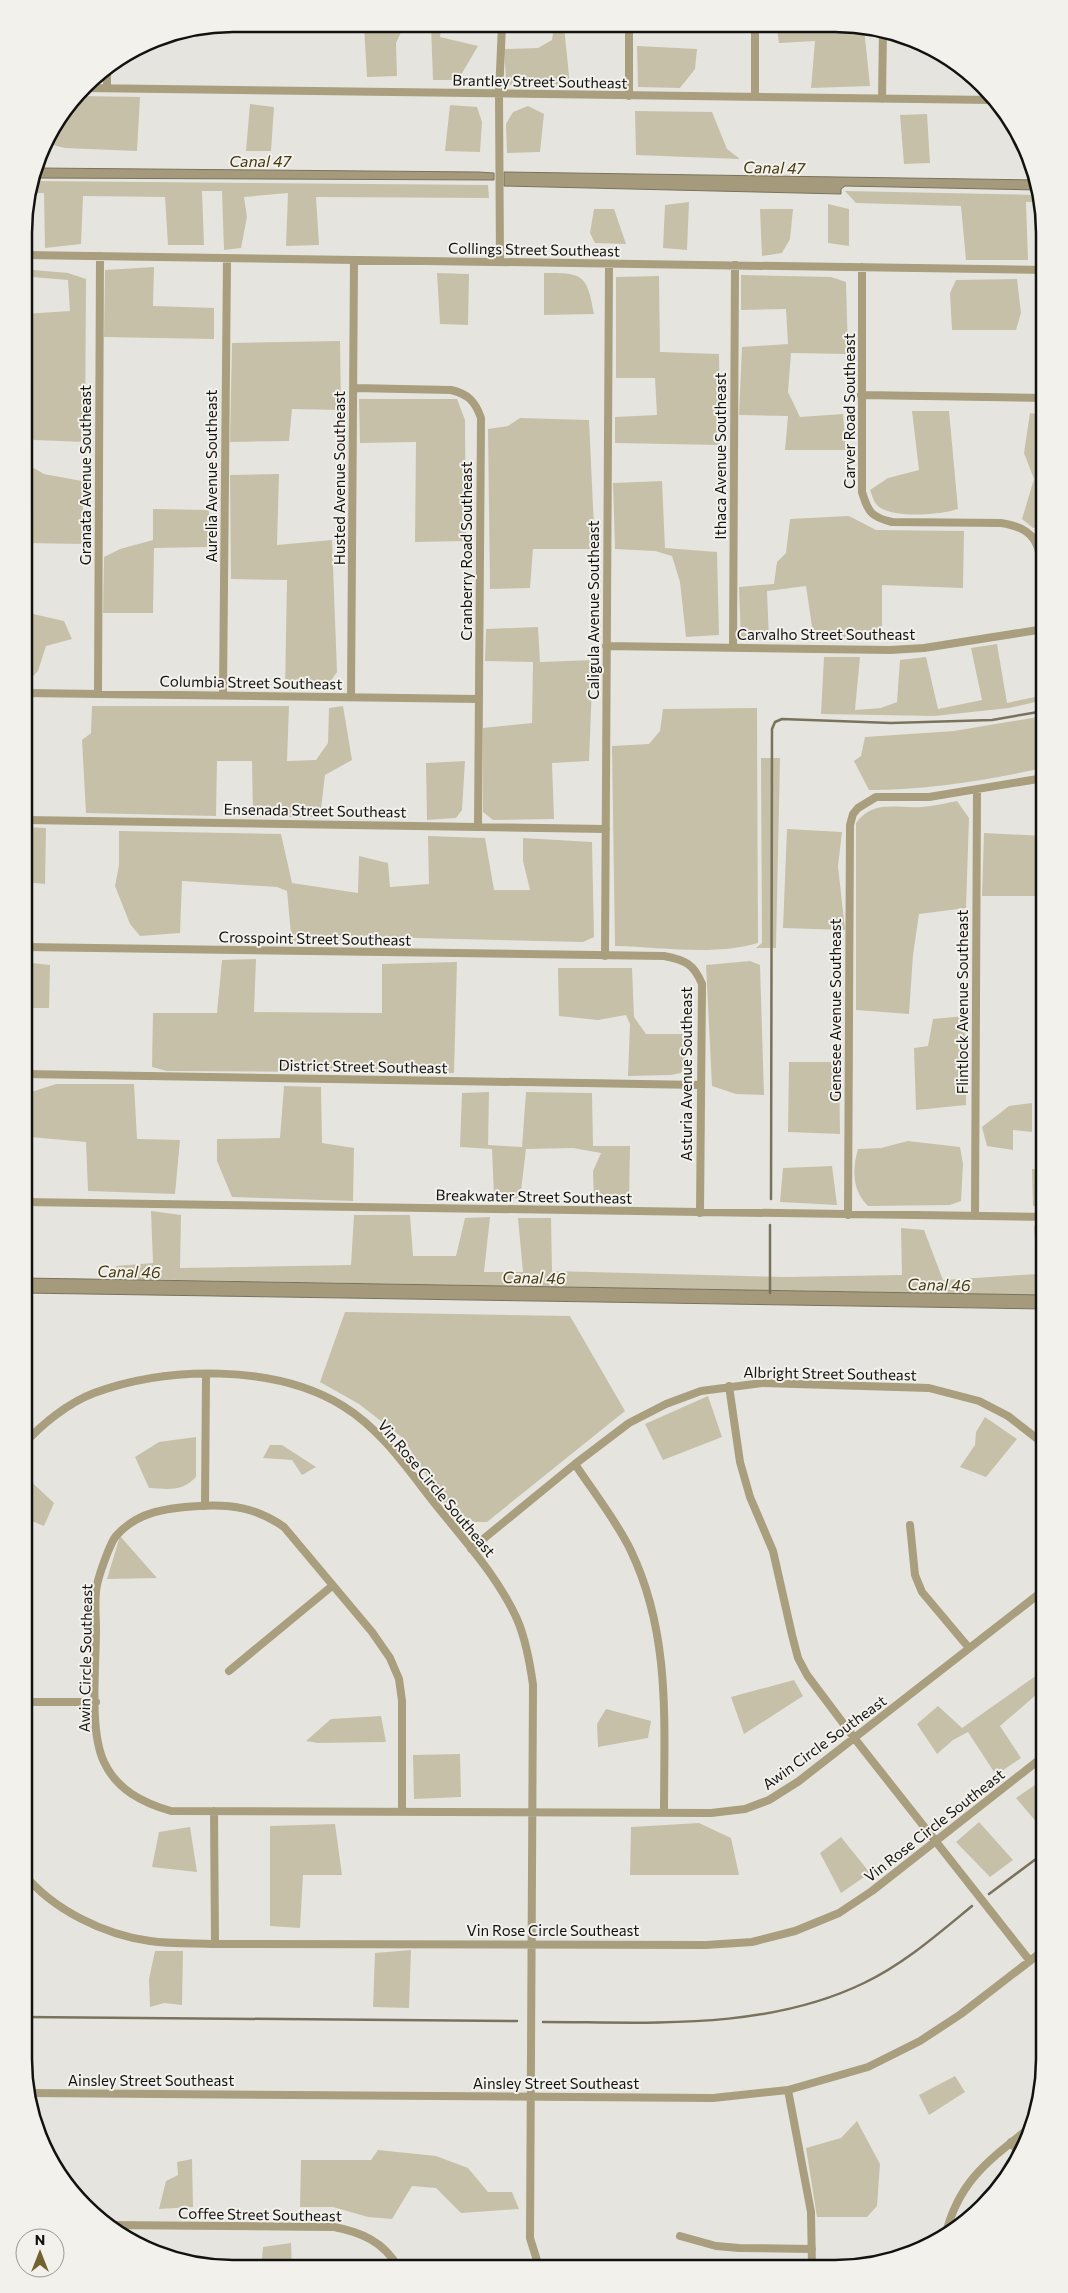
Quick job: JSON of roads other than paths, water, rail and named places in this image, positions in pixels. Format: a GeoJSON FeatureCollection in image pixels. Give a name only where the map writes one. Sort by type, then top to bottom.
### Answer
{"type":"FeatureCollection","features":[{"type":"Feature","properties":{"kind":"street"},"geometry":{"type":"LineString","coordinates":[[500,262],[499,94],[502,32]]}},
{"type":"Feature","properties":{"kind":"street"},"geometry":{"type":"LineString","coordinates":[[629,32],[629,96]]}},
{"type":"Feature","properties":{"kind":"street"},"geometry":{"type":"LineString","coordinates":[[755,32],[755,97]]}},
{"type":"Feature","properties":{"kind":"street"},"geometry":{"type":"LineString","coordinates":[[882,99],[883,38]]}},
{"type":"Feature","properties":{"kind":"street"},"geometry":{"type":"LineString","coordinates":[[107,77],[107,88]]}},
{"type":"Feature","properties":{"kind":"street","name":"Brantley Street Southeast"},"geometry":{"type":"LineString","coordinates":[[94,88],[985,100]]}},
{"type":"Feature","properties":{"kind":"street","name":"Collings Street Southeast"},"geometry":{"type":"LineString","coordinates":[[32,256],[1036,270]]}},
{"type":"Feature","properties":{"kind":"street","name":"Granata Avenue Southeast"},"geometry":{"type":"LineString","coordinates":[[98,693],[100,256]]}},
{"type":"Feature","properties":{"kind":"street","name":"Aurelia Avenue Southeast"},"geometry":{"type":"LineString","coordinates":[[223,694],[227,259]]}},
{"type":"Feature","properties":{"kind":"street","name":"Husted Avenue Southeast"},"geometry":{"type":"LineString","coordinates":[[351,697],[354,260]]}},
{"type":"Feature","properties":{"kind":"street","name":"Caligula Avenue Southeast"},"geometry":{"type":"LineString","coordinates":[[605,956],[609,264]]}},
{"type":"Feature","properties":{"kind":"street","name":"Ithaca Avenue Southeast"},"geometry":{"type":"LineString","coordinates":[[733,648],[735,265]]}},
{"type":"Feature","properties":{"kind":"street","name":"Carver Road Southeast"},"geometry":{"type":"LineString","coordinates":[[862,267],[862,492],[866,509],[878,519],[892,522],[1001,523],[1018,526],[1032,535],[1036,541]]}},
{"type":"Feature","properties":{"kind":"street","name":"Cranberry Road Southeast"},"geometry":{"type":"LineString","coordinates":[[354,388],[451,390],[464,393],[473,401],[478,409],[480,418],[478,827]]}},
{"type":"Feature","properties":{"kind":"street"},"geometry":{"type":"LineString","coordinates":[[861,395],[1036,398]]}},
{"type":"Feature","properties":{"kind":"street","name":"Carvalho Street Southeast"},"geometry":{"type":"LineString","coordinates":[[606,646],[883,650],[924,648],[1036,630]]}},
{"type":"Feature","properties":{"kind":"street","name":"Columbia Street Southeast"},"geometry":{"type":"LineString","coordinates":[[32,693],[223,694],[478,699]]}},
{"type":"Feature","properties":{"kind":"street"},"geometry":{"type":"LineString","coordinates":[[977,789],[1036,779]]}},
{"type":"Feature","properties":{"kind":"street","name":"Genesee Avenue Southeast"},"geometry":{"type":"LineString","coordinates":[[848,1215],[850,825],[853,814],[858,808],[876,797],[929,797],[977,789]]}},
{"type":"Feature","properties":{"kind":"street","name":"Flintlock Avenue Southeast"},"geometry":{"type":"LineString","coordinates":[[975,1216],[977,789]]}},
{"type":"Feature","properties":{"kind":"street","name":"Ensenada Street Southeast"},"geometry":{"type":"LineString","coordinates":[[32,820],[606,829]]}},
{"type":"Feature","properties":{"kind":"street","name":"Crosspoint Street Southeast"},"geometry":{"type":"LineString","coordinates":[[32,947],[605,956]]}},
{"type":"Feature","properties":{"kind":"street","name":"Asturia Avenue Southeast"},"geometry":{"type":"LineString","coordinates":[[605,956],[664,956],[678,959],[696,970],[702,984],[700,1212]]}},
{"type":"Feature","properties":{"kind":"street","name":"District Street Southeast"},"geometry":{"type":"LineString","coordinates":[[32,1074],[701,1085]]}},
{"type":"Feature","properties":{"kind":"street","name":"Breakwater Street Southeast"},"geometry":{"type":"LineString","coordinates":[[32,1202],[1036,1217]]}},
{"type":"Feature","properties":{"kind":"street","name":"Vin Rose Circle Southeast"},"geometry":{"type":"LineString","coordinates":[[32,1435],[60,1412],[92,1394],[131,1381],[176,1375],[245,1375],[277,1381],[314,1392],[344,1407],[366,1424],[391,1448],[502,1589],[518,1620],[528,1655],[533,1685],[530,2238],[537,2260]]}},
{"type":"Feature","properties":{"kind":"street"},"geometry":{"type":"LineString","coordinates":[[206,1375],[206,1506]]}},
{"type":"Feature","properties":{"kind":"street","name":"Albright Street Southeast"},"geometry":{"type":"LineString","coordinates":[[472,1549],[575,1464],[629,1423],[666,1404],[701,1391],[762,1383],[929,1388],[979,1401],[1008,1416],[1036,1435]]}},
{"type":"Feature","properties":{"kind":"street"},"geometry":{"type":"LineString","coordinates":[[729,1386],[740,1462],[750,1497],[773,1551],[798,1658],[807,1675],[854,1739],[1030,1961]]}},
{"type":"Feature","properties":{"kind":"street"},"geometry":{"type":"LineString","coordinates":[[575,1464],[630,1549],[648,1592],[660,1648],[664,1685],[664,1813]]}},
{"type":"Feature","properties":{"kind":"street","name":"Awin Circle Southeast"},"geometry":{"type":"LineString","coordinates":[[402,1812],[402,1701],[399,1679],[390,1658],[284,1527],[268,1516],[247,1508],[206,1506],[167,1508],[134,1520],[115,1538],[96,1585],[96,1733],[103,1760],[113,1778],[131,1795],[150,1805],[171,1811],[402,1812],[532,1812],[711,1813],[745,1809],[770,1800],[799,1781],[1036,1596]]}},
{"type":"Feature","properties":{"kind":"street"},"geometry":{"type":"LineString","coordinates":[[910,1525],[915,1575],[922,1592],[969,1648]]}},
{"type":"Feature","properties":{"kind":"street"},"geometry":{"type":"LineString","coordinates":[[229,1670],[332,1586]]}},
{"type":"Feature","properties":{"kind":"street"},"geometry":{"type":"LineString","coordinates":[[32,1702],[96,1702]]}},
{"type":"Feature","properties":{"kind":"street","name":"Vin Rose Circle Southeast"},"geometry":{"type":"LineString","coordinates":[[32,1883],[54,1902],[77,1916],[121,1935],[149,1941],[216,1944],[532,1943],[706,1945],[752,1942],[796,1931],[839,1913],[872,1891],[1036,1762]]}},
{"type":"Feature","properties":{"kind":"street"},"geometry":{"type":"LineString","coordinates":[[214,1811],[216,1944]]}},
{"type":"Feature","properties":{"kind":"street","name":"Ainsley Street Southeast"},"geometry":{"type":"LineString","coordinates":[[35,2093],[713,2098],[788,2090],[868,2066],[920,2041],[961,2014],[1036,1956]]}},
{"type":"Feature","properties":{"kind":"street"},"geometry":{"type":"LineString","coordinates":[[788,2090],[811,2212],[812,2260]]}},
{"type":"Feature","properties":{"kind":"street"},"geometry":{"type":"LineString","coordinates":[[948,2226],[950,2215],[963,2188],[980,2169],[1021,2134]]}},
{"type":"Feature","properties":{"kind":"street"},"geometry":{"type":"LineString","coordinates":[[1011,2142],[1015,2148]]}},
{"type":"Feature","properties":{"kind":"street","name":"Coffee Street Southeast"},"geometry":{"type":"LineString","coordinates":[[119,2225],[334,2227],[355,2231],[375,2241],[394,2260]]}},
{"type":"Feature","properties":{"kind":"street"},"geometry":{"type":"LineString","coordinates":[[680,2236],[716,2246],[739,2248],[812,2248]]}},
{"type":"Feature","properties":{"kind":"waterway"},"geometry":{"type":"LineString","coordinates":[[771,1199],[772,729],[775,722],[782,719],[891,723],[992,720],[1036,712]]}},
{"type":"Feature","properties":{"kind":"waterway"},"geometry":{"type":"LineString","coordinates":[[770,1225],[770,1293]]}},
{"type":"Feature","properties":{"kind":"waterway"},"geometry":{"type":"LineString","coordinates":[[989,1894],[1036,1859]]}},
{"type":"Feature","properties":{"kind":"waterway"},"geometry":{"type":"LineString","coordinates":[[543,2022],[624,2023],[706,2020],[747,2016],[787,2009],[826,1998],[879,1975],[920,1948],[972,1906]]}},
{"type":"Feature","properties":{"kind":"waterway"},"geometry":{"type":"LineString","coordinates":[[32,2017],[517,2021]]}},
{"type":"Feature","properties":{"kind":"water label","name":"Canal 47"},"geometry":{"type":"Point","coordinates":[260,160]}},
{"type":"Feature","properties":{"kind":"water label","name":"Canal 47"},"geometry":{"type":"Point","coordinates":[774,167]}},
{"type":"Feature","properties":{"kind":"water label","name":"Canal 46"},"geometry":{"type":"Point","coordinates":[129,1271]}},
{"type":"Feature","properties":{"kind":"water label","name":"Canal 46"},"geometry":{"type":"Point","coordinates":[534,1277]}},
{"type":"Feature","properties":{"kind":"water label","name":"Canal 46"},"geometry":{"type":"Point","coordinates":[939,1284]}}]}
